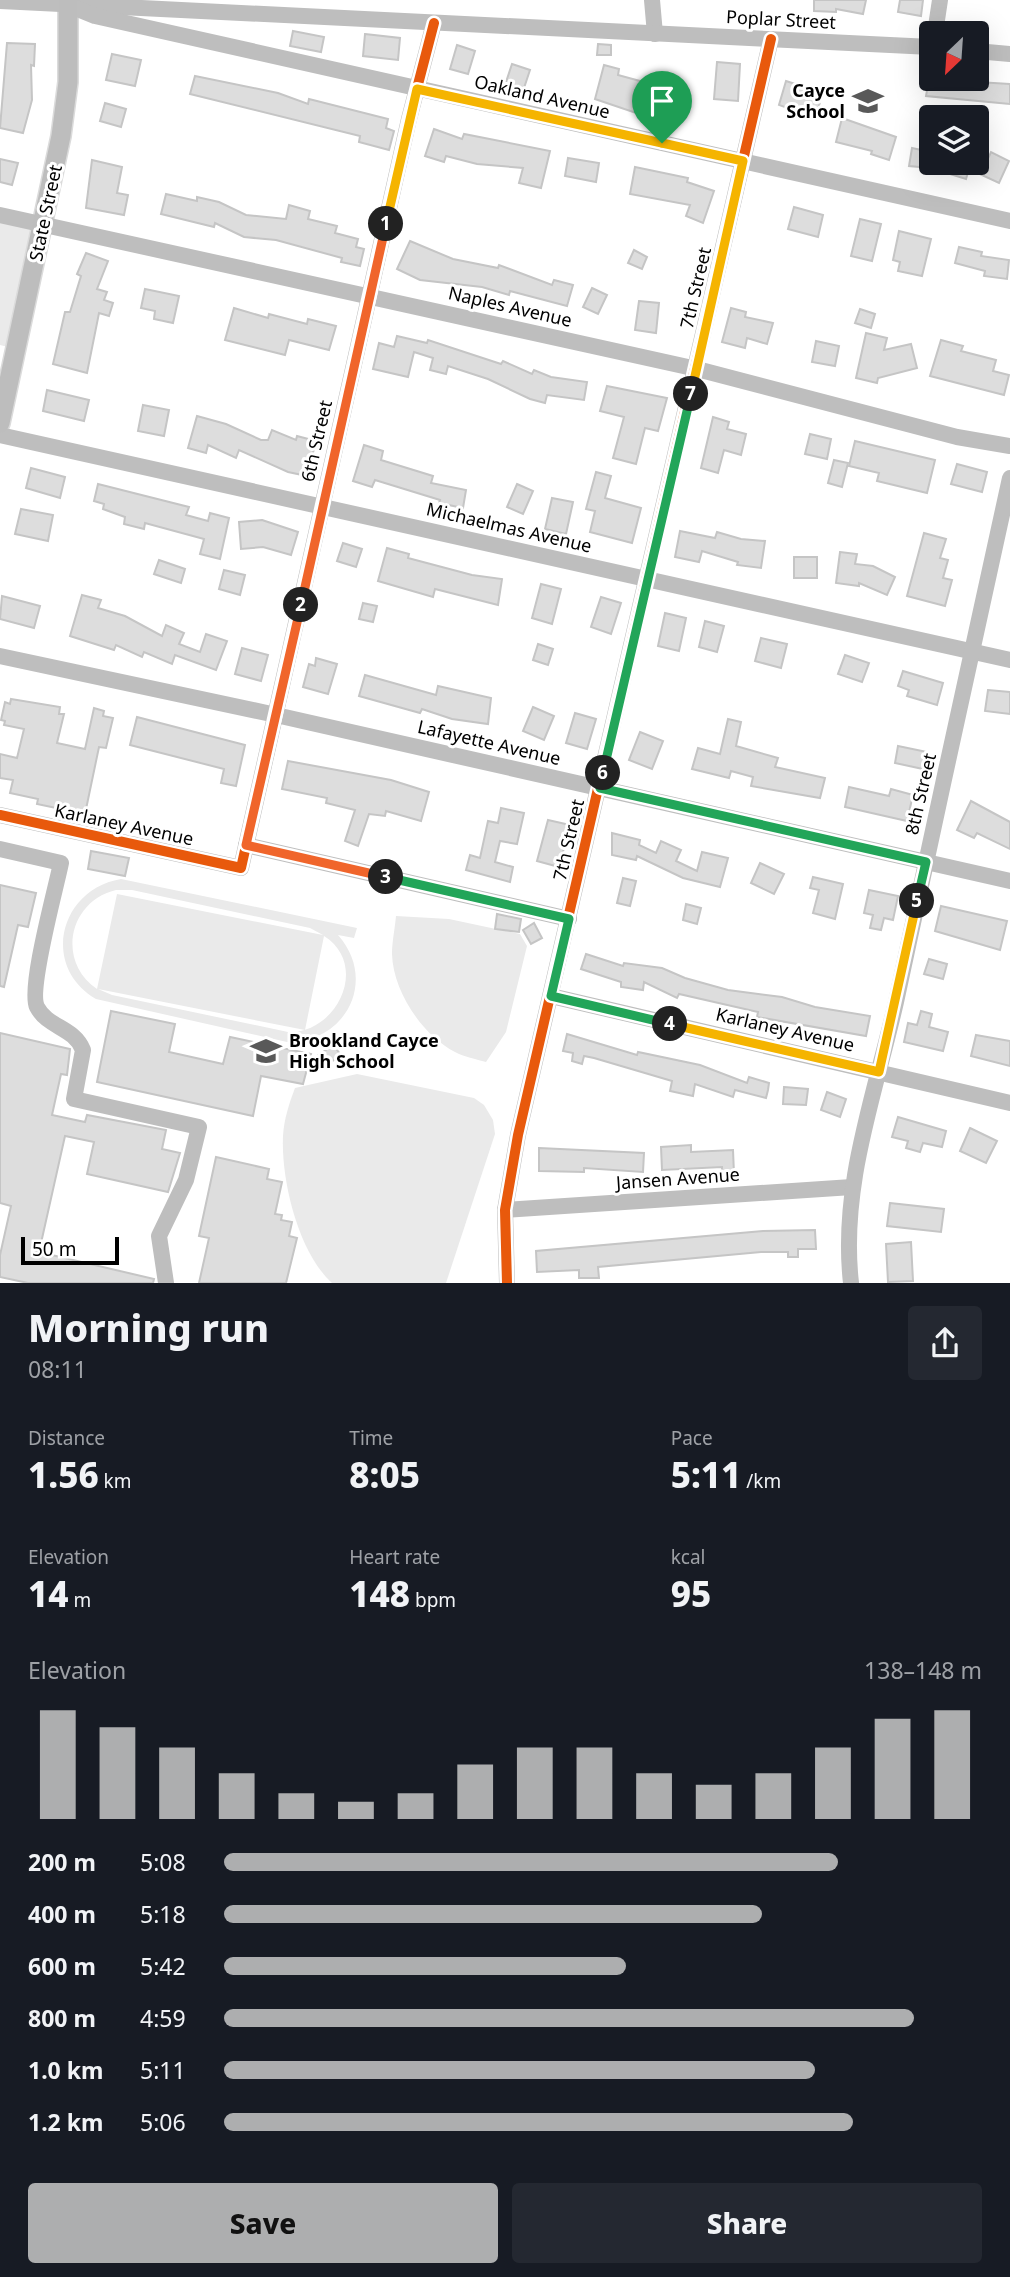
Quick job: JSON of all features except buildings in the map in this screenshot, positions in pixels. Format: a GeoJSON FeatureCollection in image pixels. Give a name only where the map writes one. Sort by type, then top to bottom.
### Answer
{"type":"FeatureCollection","features":[{"type":"Feature","properties":{"kind":"main road","name":"State Street"},"geometry":{"type":"LineString","coordinates":[[0,423],[44,225],[68,82],[68,3]]}},
{"type":"Feature","properties":{"kind":"street"},"geometry":{"type":"LineString","coordinates":[[305,0],[306,17]]}},
{"type":"Feature","properties":{"kind":"street"},"geometry":{"type":"LineString","coordinates":[[652,0],[655,34]]}},
{"type":"Feature","properties":{"kind":"street"},"geometry":{"type":"LineString","coordinates":[[937,21],[940,0]]}},
{"type":"Feature","properties":{"kind":"street","name":"Poplar Street"},"geometry":{"type":"LineString","coordinates":[[0,1],[919,46]]}},
{"type":"Feature","properties":{"kind":"street","name":"Oakland Avenue"},"geometry":{"type":"LineString","coordinates":[[68,3],[95,16],[1010,221]]}},
{"type":"Feature","properties":{"kind":"street","name":"6th Street"},"geometry":{"type":"LineString","coordinates":[[241,868],[434,23]]}},
{"type":"Feature","properties":{"kind":"street","name":"7th Street"},"geometry":{"type":"LineString","coordinates":[[508,1283],[505,1210],[518,1135],[697,369],[771,39]]}},
{"type":"Feature","properties":{"kind":"street"},"geometry":{"type":"LineString","coordinates":[[989,52],[1010,54]]}},
{"type":"Feature","properties":{"kind":"street","name":"Naples Avenue"},"geometry":{"type":"LineString","coordinates":[[0,215],[697,369],[957,437],[1010,446]]}},
{"type":"Feature","properties":{"kind":"street","name":"Michaelmas Avenue"},"geometry":{"type":"LineString","coordinates":[[0,435],[1010,660]]}},
{"type":"Feature","properties":{"kind":"street","name":"8th Street"},"geometry":{"type":"LineString","coordinates":[[851,1283],[849,1263],[852,1187],[1010,478]]}},
{"type":"Feature","properties":{"kind":"street","name":"Lafayette Avenue"},"geometry":{"type":"LineString","coordinates":[[0,656],[276,715],[1010,881]]}},
{"type":"Feature","properties":{"kind":"street","name":"Karlaney Avenue"},"geometry":{"type":"LineString","coordinates":[[0,816],[241,868]]}},
{"type":"Feature","properties":{"kind":"street"},"geometry":{"type":"LineString","coordinates":[[246,845],[569,919]]}},
{"type":"Feature","properties":{"kind":"street"},"geometry":{"type":"LineString","coordinates":[[0,849],[61,863],[34,996],[46,1019],[74,1035],[83,1050],[74,1099],[199,1127],[186,1180],[159,1236],[166,1283]]}},
{"type":"Feature","properties":{"kind":"street","name":"Karlaney Avenue"},"geometry":{"type":"LineString","coordinates":[[551,996],[1010,1103]]}},
{"type":"Feature","properties":{"kind":"street","name":"Jansen Avenue"},"geometry":{"type":"LineString","coordinates":[[505,1210],[852,1187]]}},
{"type":"Feature","properties":{"kind":"shaded area"},"geometry":{"type":"Polygon","coordinates":[[[0,215],[44,225],[16,349],[0,345],[0,215]]]}},
{"type":"Feature","properties":{"kind":"shaded area"},"geometry":{"type":"Polygon","coordinates":[[[121,879],[357,928],[354,938],[338,935],[350,953],[355,971],[355,989],[350,1006],[340,1020],[325,1032],[308,1040],[287,1042],[96,999],[78,985],[68,968],[63,949],[65,930],[83,897],[100,886],[121,879]],[[116,890],[100,896],[87,906],[74,933],[76,963],[84,977],[97,989],[117,894],[323,935],[310,928],[132,890],[116,890]],[[324,936],[305,1030],[321,1022],[342,996],[346,980],[345,964],[338,949],[324,936]],[[98,989],[112,995],[288,1032],[304,1030],[98,989]]]}},
{"type":"Feature","properties":{"kind":"shaded area"},"geometry":{"type":"Polygon","coordinates":[[[396,916],[449,919],[520,934],[527,946],[506,1032],[486,1062],[459,1054],[443,1044],[431,1035],[412,1010],[398,983],[394,968],[392,949],[396,916]]]}},
{"type":"Feature","properties":{"kind":"shaded area"},"geometry":{"type":"Polygon","coordinates":[[[357,1074],[474,1098],[484,1105],[493,1120],[495,1134],[446,1283],[332,1283],[320,1270],[301,1234],[289,1194],[283,1154],[286,1118],[295,1088],[357,1074]]]}},
{"type":"Feature","properties":{"kind":"cycle path"},"geometry":{"type":"LineString","coordinates":[[0,815],[241,868],[409,119],[434,23]]}},
{"type":"Feature","properties":{"kind":"cycle path"},"geometry":{"type":"LineString","coordinates":[[507,1283],[505,1210],[518,1135],[771,39]]}},
{"type":"Feature","properties":{"kind":"place","name":"Cayce School"},"geometry":{"type":"Point","coordinates":[868,101]}},
{"type":"Feature","properties":{"kind":"place","name":"Brookland Cayce High School"},"geometry":{"type":"Point","coordinates":[266,1051]}},
{"type":"Feature","properties":{"kind":"route"},"geometry":{"type":"LineString","coordinates":[[417,89],[662,143],[743,161],[722,264],[600,788],[926,862],[879,1072],[551,996],[569,919],[246,845],[417,89]]}}]}
